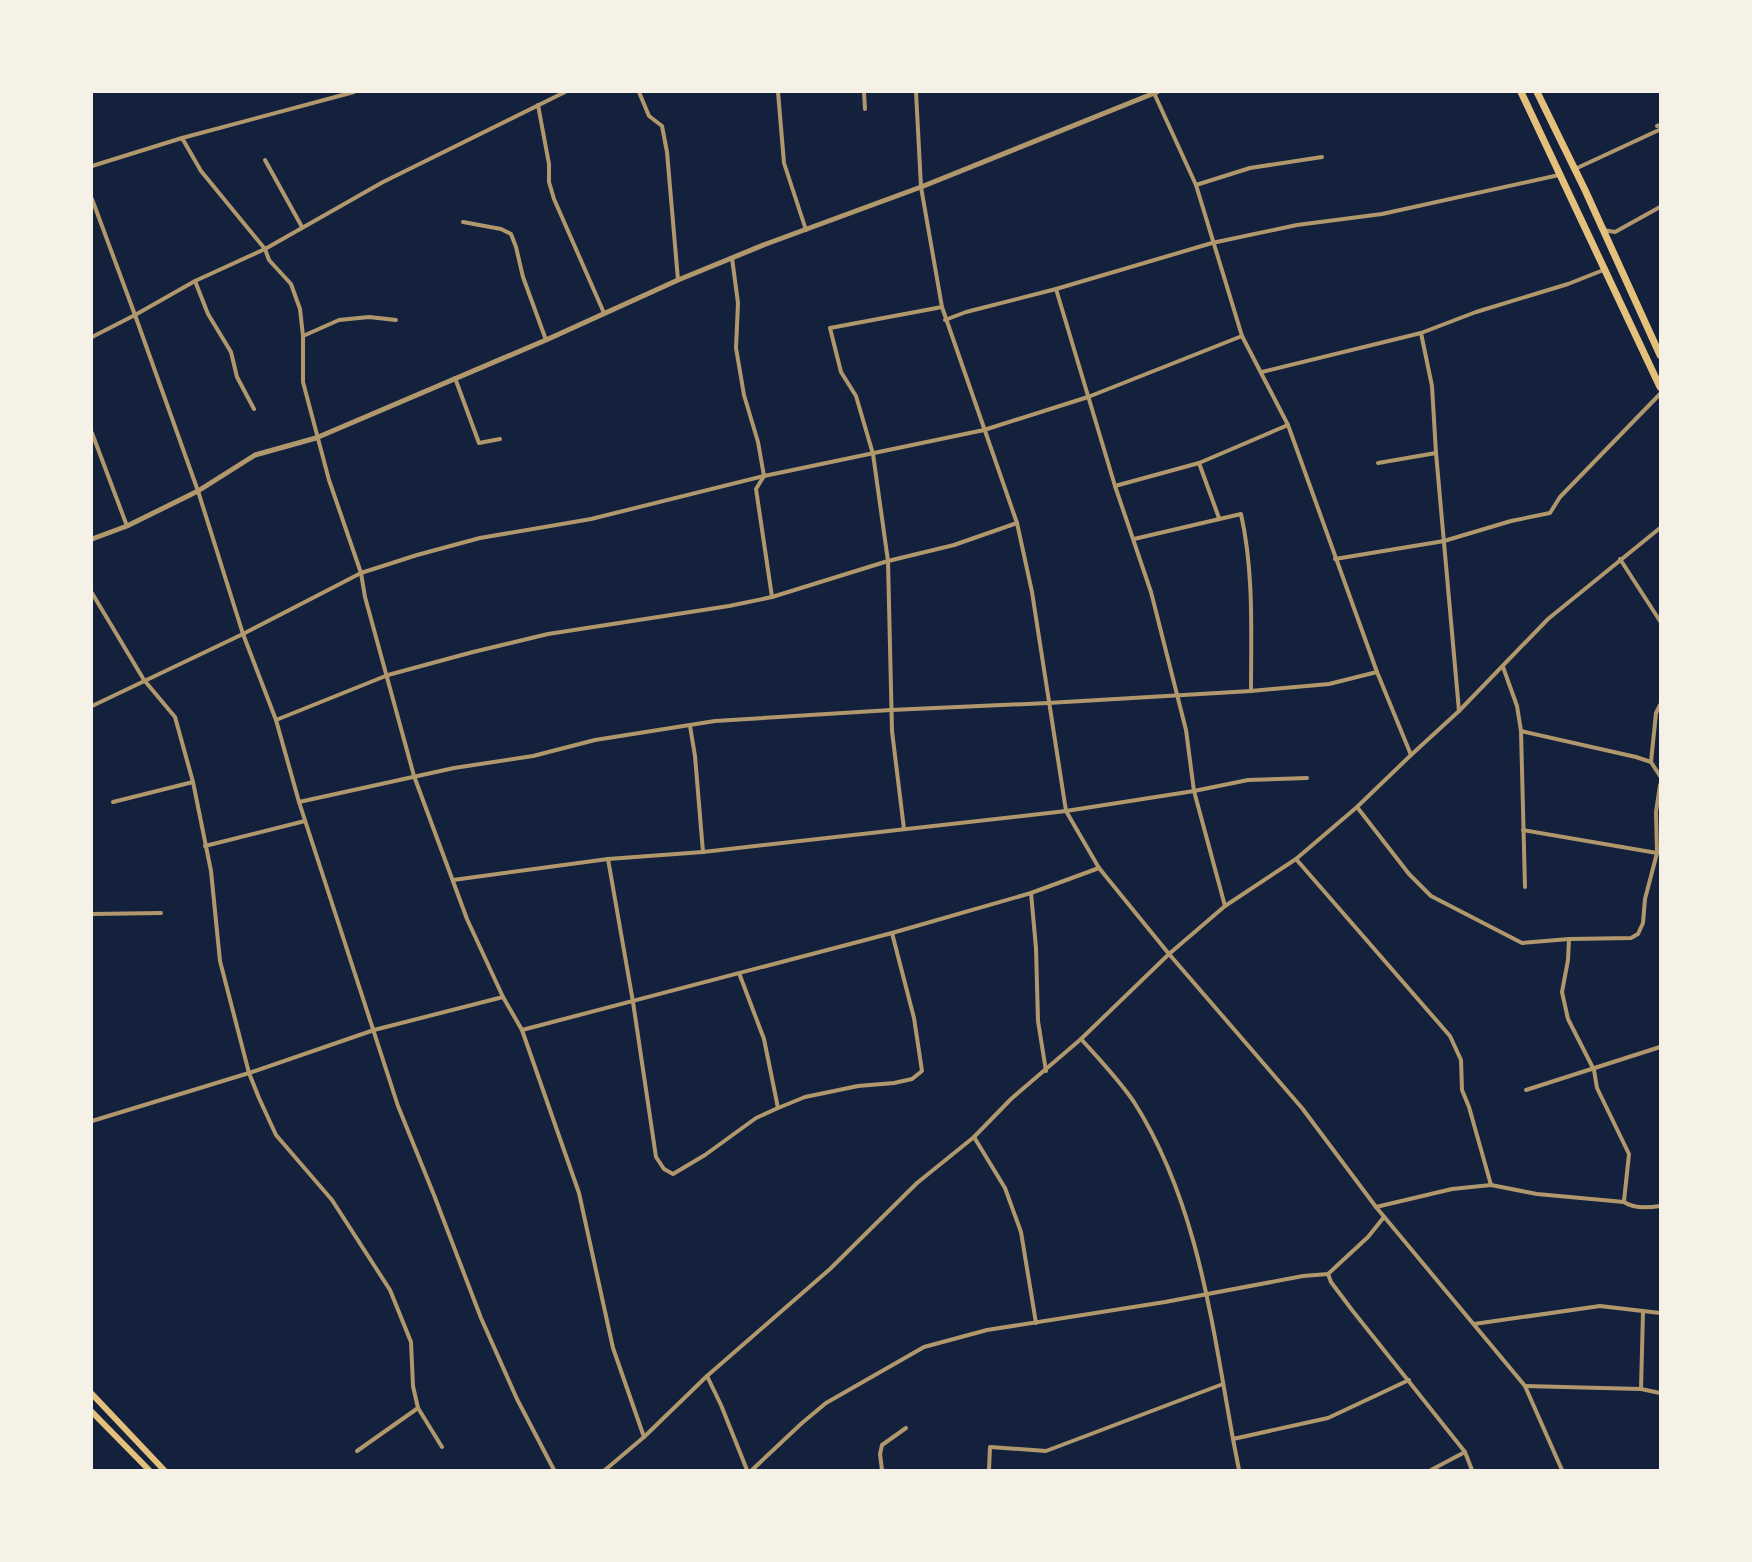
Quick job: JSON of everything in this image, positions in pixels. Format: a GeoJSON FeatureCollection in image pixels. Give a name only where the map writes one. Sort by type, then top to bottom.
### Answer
{"type":"FeatureCollection","features":[{"type":"Feature","properties":{"kind":"highway"},"geometry":{"type":"LineString","coordinates":[[1521,92],[1660,387]]}},
{"type":"Feature","properties":{"kind":"highway"},"geometry":{"type":"LineString","coordinates":[[1537,92],[1660,355]]}},
{"type":"Feature","properties":{"kind":"main road"},"geometry":{"type":"LineString","coordinates":[[92,1394],[164,1470]]}},
{"type":"Feature","properties":{"kind":"main road"},"geometry":{"type":"LineString","coordinates":[[92,1412],[149,1470]]}},
{"type":"Feature","properties":{"kind":"street"},"geometry":{"type":"LineString","coordinates":[[92,166],[182,138],[354,92]]}},
{"type":"Feature","properties":{"kind":"street"},"geometry":{"type":"LineString","coordinates":[[92,337],[195,281],[265,249],[383,182],[566,92]]}},
{"type":"Feature","properties":{"kind":"street"},"geometry":{"type":"LineString","coordinates":[[639,92],[649,117],[662,126],[678,280]]}},
{"type":"Feature","properties":{"kind":"street"},"geometry":{"type":"LineString","coordinates":[[778,92],[784,163],[806,230]]}},
{"type":"Feature","properties":{"kind":"street"},"geometry":{"type":"LineString","coordinates":[[864,92],[865,109]]}},
{"type":"Feature","properties":{"kind":"street"},"geometry":{"type":"LineString","coordinates":[[916,92],[921,187],[942,307],[1017,523],[1032,592],[1066,811],[1099,868],[1169,954],[1302,1108],[1376,1207],[1525,1386],[1563,1470]]}},
{"type":"Feature","properties":{"kind":"street"},"geometry":{"type":"LineString","coordinates":[[92,539],[127,526],[198,491],[255,455],[316,438],[546,340],[678,280],[921,187],[1155,92],[1196,185],[1242,336],[1288,425],[1377,672],[1411,755]]}},
{"type":"Feature","properties":{"kind":"street"},"geometry":{"type":"LineString","coordinates":[[538,105],[549,164],[549,183],[554,200],[604,313]]}},
{"type":"Feature","properties":{"kind":"street"},"geometry":{"type":"LineString","coordinates":[[1575,170],[1659,127]]}},
{"type":"Feature","properties":{"kind":"street"},"geometry":{"type":"LineString","coordinates":[[182,138],[201,171],[265,249],[269,260],[291,284],[300,309],[303,336],[303,382],[316,438],[361,573],[364,597],[388,675],[414,776],[466,919],[503,997],[522,1030],[579,1193],[613,1348],[644,1437]]}},
{"type":"Feature","properties":{"kind":"street"},"geometry":{"type":"LineString","coordinates":[[1196,185],[1250,168],[1322,157]]}},
{"type":"Feature","properties":{"kind":"street"},"geometry":{"type":"LineString","coordinates":[[265,160],[302,227]]}},
{"type":"Feature","properties":{"kind":"street"},"geometry":{"type":"LineString","coordinates":[[945,320],[966,312],[1056,289],[1212,243],[1297,225],[1382,214],[1561,175]]}},
{"type":"Feature","properties":{"kind":"street"},"geometry":{"type":"LineString","coordinates":[[92,199],[198,491],[243,634],[276,720],[305,821],[398,1106],[481,1318],[517,1399],[554,1470]]}},
{"type":"Feature","properties":{"kind":"street"},"geometry":{"type":"LineString","coordinates":[[1603,230],[1611,232],[1621,230],[1660,207]]}},
{"type":"Feature","properties":{"kind":"street"},"geometry":{"type":"LineString","coordinates":[[463,222],[501,229],[510,234],[546,340]]}},
{"type":"Feature","properties":{"kind":"street"},"geometry":{"type":"LineString","coordinates":[[732,258],[738,303],[736,348],[744,395],[758,442],[764,476],[756,489],[772,597]]}},
{"type":"Feature","properties":{"kind":"street"},"geometry":{"type":"LineString","coordinates":[[1262,372],[1421,333],[1476,312],[1568,284],[1606,269]]}},
{"type":"Feature","properties":{"kind":"street"},"geometry":{"type":"LineString","coordinates":[[195,281],[208,314],[231,352],[237,377],[254,409]]}},
{"type":"Feature","properties":{"kind":"street"},"geometry":{"type":"LineString","coordinates":[[1056,289],[1115,486],[1151,592],[1186,730],[1194,791],[1225,906]]}},
{"type":"Feature","properties":{"kind":"street"},"geometry":{"type":"LineString","coordinates":[[904,829],[891,710],[888,561],[873,454],[856,396],[842,372],[830,328],[942,307]]}},
{"type":"Feature","properties":{"kind":"street"},"geometry":{"type":"LineString","coordinates":[[303,336],[339,320],[369,317],[396,320]]}},
{"type":"Feature","properties":{"kind":"street"},"geometry":{"type":"LineString","coordinates":[[1421,333],[1432,386],[1459,711]]}},
{"type":"Feature","properties":{"kind":"street"},"geometry":{"type":"LineString","coordinates":[[92,706],[243,634],[361,573],[480,538],[591,519],[764,476],[984,430],[1088,397],[1242,336]]}},
{"type":"Feature","properties":{"kind":"street"},"geometry":{"type":"LineString","coordinates":[[455,378],[479,443],[500,439]]}},
{"type":"Feature","properties":{"kind":"street"},"geometry":{"type":"LineString","coordinates":[[1335,559],[1444,541],[1511,521],[1550,513],[1560,497],[1660,394]]}},
{"type":"Feature","properties":{"kind":"street"},"geometry":{"type":"LineString","coordinates":[[1115,486],[1199,463],[1288,425]]}},
{"type":"Feature","properties":{"kind":"street"},"geometry":{"type":"LineString","coordinates":[[92,433],[127,526]]}},
{"type":"Feature","properties":{"kind":"street"},"geometry":{"type":"LineString","coordinates":[[1378,463],[1436,453]]}},
{"type":"Feature","properties":{"kind":"street"},"geometry":{"type":"LineString","coordinates":[[1199,463],[1219,518]]}},
{"type":"Feature","properties":{"kind":"street"},"geometry":{"type":"LineString","coordinates":[[1134,539],[1241,514],[1247,541],[1251,586],[1251,691]]}},
{"type":"Feature","properties":{"kind":"street"},"geometry":{"type":"LineString","coordinates":[[276,720],[388,675],[548,634],[729,606],[772,597],[888,561],[954,544],[1017,523]]}},
{"type":"Feature","properties":{"kind":"street"},"geometry":{"type":"LineString","coordinates":[[605,1470],[644,1437],[707,1376],[830,1269],[917,1183],[974,1137],[1011,1099],[1081,1039],[1169,954],[1225,906],[1296,859],[1357,807],[1459,711],[1548,619],[1660,528]]}},
{"type":"Feature","properties":{"kind":"street"},"geometry":{"type":"LineString","coordinates":[[1620,559],[1660,621]]}},
{"type":"Feature","properties":{"kind":"street"},"geometry":{"type":"LineString","coordinates":[[92,593],[144,680],[175,717],[194,782],[211,871],[220,961],[249,1073],[276,1135],[332,1200],[390,1290],[411,1342],[413,1386],[418,1408],[442,1447]]}},
{"type":"Feature","properties":{"kind":"street"},"geometry":{"type":"LineString","coordinates":[[1503,667],[1517,706],[1521,731],[1525,886]]}},
{"type":"Feature","properties":{"kind":"street"},"geometry":{"type":"LineString","coordinates":[[299,802],[414,776],[532,756],[595,740],[715,721],[1251,691],[1329,684],[1377,672]]}},
{"type":"Feature","properties":{"kind":"street"},"geometry":{"type":"LineString","coordinates":[[1660,705],[1656,713],[1651,762],[1660,776]]}},
{"type":"Feature","properties":{"kind":"street"},"geometry":{"type":"LineString","coordinates":[[690,726],[695,756],[703,852]]}},
{"type":"Feature","properties":{"kind":"street"},"geometry":{"type":"LineString","coordinates":[[1521,731],[1651,762]]}},
{"type":"Feature","properties":{"kind":"street"},"geometry":{"type":"LineString","coordinates":[[453,880],[608,859],[703,852],[1066,811],[1248,780],[1307,778]]}},
{"type":"Feature","properties":{"kind":"street"},"geometry":{"type":"LineString","coordinates":[[113,802],[194,782]]}},
{"type":"Feature","properties":{"kind":"street"},"geometry":{"type":"LineString","coordinates":[[1357,807],[1408,874],[1431,896],[1522,943],[1569,939],[1631,938],[1638,934],[1643,922],[1647,890],[1657,853],[1656,812],[1660,785]]}},
{"type":"Feature","properties":{"kind":"street"},"geometry":{"type":"LineString","coordinates":[[205,846],[305,821]]}},
{"type":"Feature","properties":{"kind":"street"},"geometry":{"type":"LineString","coordinates":[[1523,830],[1657,853]]}},
{"type":"Feature","properties":{"kind":"street"},"geometry":{"type":"LineString","coordinates":[[608,859],[633,1002],[656,1157],[664,1169],[673,1174],[705,1155],[756,1118],[778,1108],[805,1097],[858,1086],[912,1079],[922,1071],[914,1018],[892,933]]}},
{"type":"Feature","properties":{"kind":"street"},"geometry":{"type":"LineString","coordinates":[[1296,859],[1450,1036],[1461,1060],[1462,1090],[1491,1185]]}},
{"type":"Feature","properties":{"kind":"street"},"geometry":{"type":"LineString","coordinates":[[522,1030],[892,933],[1031,893],[1099,868]]}},
{"type":"Feature","properties":{"kind":"street"},"geometry":{"type":"LineString","coordinates":[[1031,893],[1036,948],[1038,1022],[1046,1071]]}},
{"type":"Feature","properties":{"kind":"street"},"geometry":{"type":"LineString","coordinates":[[92,914],[161,913]]}},
{"type":"Feature","properties":{"kind":"street"},"geometry":{"type":"LineString","coordinates":[[1569,939],[1562,992],[1568,1019],[1594,1070],[1597,1088],[1629,1154],[1624,1202]]}},
{"type":"Feature","properties":{"kind":"street"},"geometry":{"type":"LineString","coordinates":[[740,973],[764,1039],[778,1108]]}},
{"type":"Feature","properties":{"kind":"street"},"geometry":{"type":"LineString","coordinates":[[92,1121],[249,1073],[374,1030],[503,997]]}},
{"type":"Feature","properties":{"kind":"street"},"geometry":{"type":"LineString","coordinates":[[1081,1039],[1133,1101],[1162,1154],[1185,1214],[1196,1246],[1207,1293],[1239,1470]]}},
{"type":"Feature","properties":{"kind":"street"},"geometry":{"type":"LineString","coordinates":[[1526,1090],[1660,1047]]}},
{"type":"Feature","properties":{"kind":"street"},"geometry":{"type":"LineString","coordinates":[[974,1137],[1005,1188],[1022,1232],[1036,1323]]}},
{"type":"Feature","properties":{"kind":"street"},"geometry":{"type":"LineString","coordinates":[[1376,1207],[1452,1189],[1491,1185],[1537,1194],[1624,1202],[1630,1206],[1651,1208],[1660,1206]]}},
{"type":"Feature","properties":{"kind":"street"},"geometry":{"type":"LineString","coordinates":[[752,1470],[826,1403],[924,1347],[987,1330],[1164,1302],[1303,1276],[1328,1274],[1368,1237],[1384,1216]]}},
{"type":"Feature","properties":{"kind":"street"},"geometry":{"type":"LineString","coordinates":[[1328,1274],[1331,1282],[1352,1310],[1465,1452],[1472,1470]]}},
{"type":"Feature","properties":{"kind":"street"},"geometry":{"type":"LineString","coordinates":[[1473,1324],[1600,1306],[1660,1312]]}},
{"type":"Feature","properties":{"kind":"street"},"geometry":{"type":"LineString","coordinates":[[1641,1389],[1643,1312]]}},
{"type":"Feature","properties":{"kind":"street"},"geometry":{"type":"LineString","coordinates":[[707,1376],[747,1470]]}},
{"type":"Feature","properties":{"kind":"street"},"geometry":{"type":"LineString","coordinates":[[1233,1439],[1328,1418],[1409,1380]]}},
{"type":"Feature","properties":{"kind":"street"},"geometry":{"type":"LineString","coordinates":[[989,1470],[990,1447],[1046,1450],[1223,1384]]}},
{"type":"Feature","properties":{"kind":"street"},"geometry":{"type":"LineString","coordinates":[[1525,1386],[1641,1389],[1660,1394]]}},
{"type":"Feature","properties":{"kind":"street"},"geometry":{"type":"LineString","coordinates":[[357,1451],[418,1408]]}},
{"type":"Feature","properties":{"kind":"street"},"geometry":{"type":"LineString","coordinates":[[882,1470],[880,1454],[882,1445],[906,1428]]}},
{"type":"Feature","properties":{"kind":"street"},"geometry":{"type":"LineString","coordinates":[[1431,1470],[1465,1452]]}}]}
